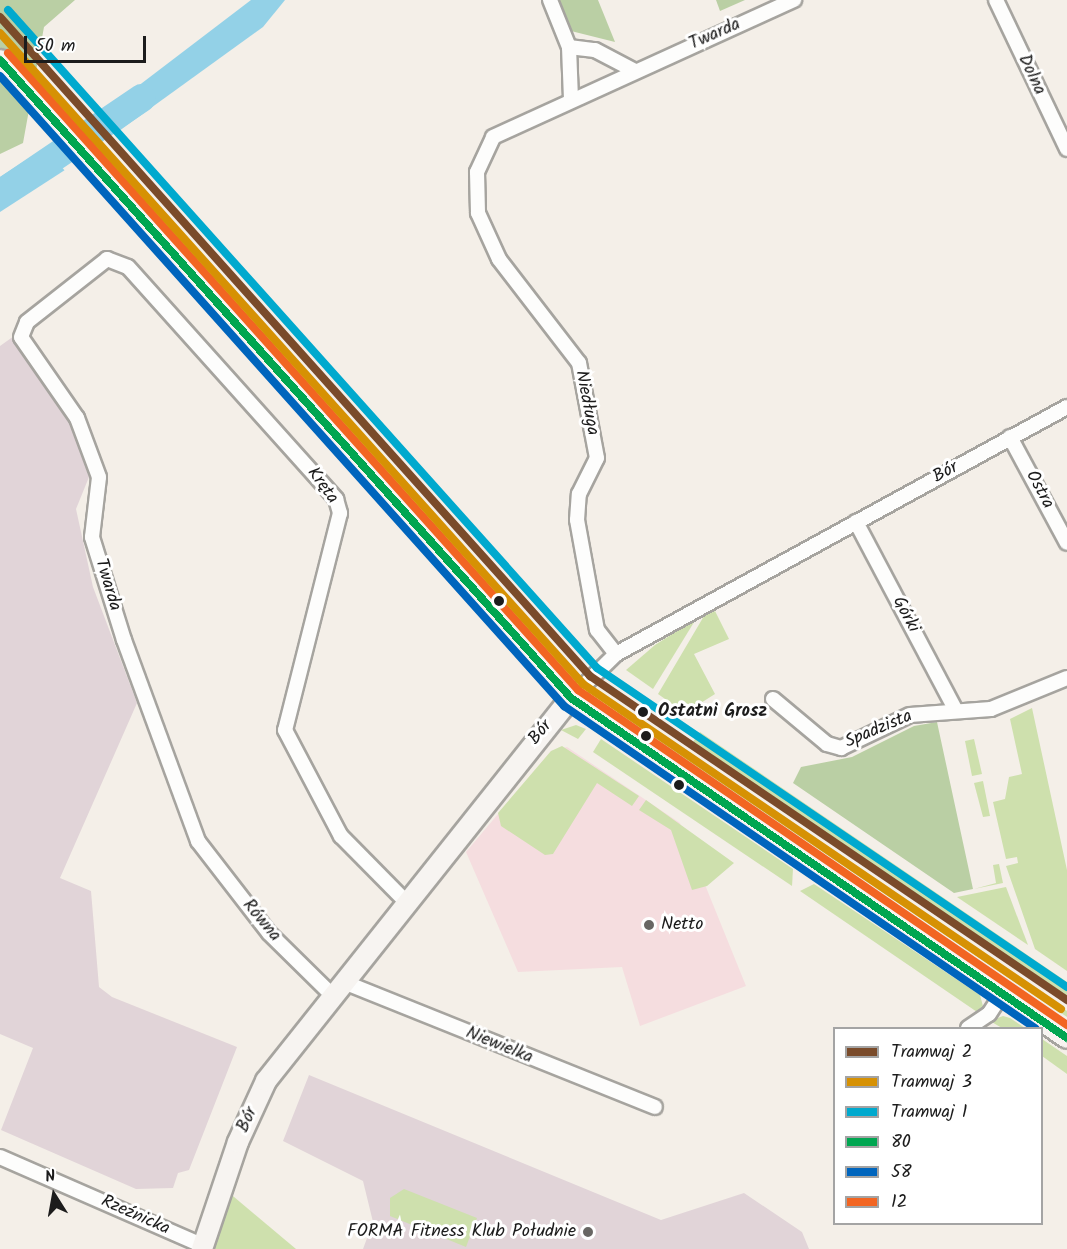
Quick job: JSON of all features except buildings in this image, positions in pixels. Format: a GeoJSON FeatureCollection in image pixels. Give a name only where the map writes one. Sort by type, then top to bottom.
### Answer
{"type":"FeatureCollection","features":[{"type":"Feature","properties":{"kind":"street"},"geometry":{"type":"LineString","coordinates":[[550,0],[569,47],[571,99]]}},
{"type":"Feature","properties":{"kind":"street","name":"Twarda"},"geometry":{"type":"LineString","coordinates":[[494,137],[571,99],[794,0]]}},
{"type":"Feature","properties":{"kind":"street","name":"Dolna"},"geometry":{"type":"LineString","coordinates":[[996,0],[1067,149]]}},
{"type":"Feature","properties":{"kind":"street"},"geometry":{"type":"LineString","coordinates":[[569,47],[595,50],[635,71]]}},
{"type":"Feature","properties":{"kind":"street"},"geometry":{"type":"LineString","coordinates":[[0,60],[571,698],[1067,1038]]}},
{"type":"Feature","properties":{"kind":"street","name":"Niedługa"},"geometry":{"type":"LineString","coordinates":[[494,137],[477,172],[478,213],[499,259],[579,363],[597,458],[579,494],[577,520],[597,630],[616,654]]}},
{"type":"Feature","properties":{"kind":"street","name":"Kręta"},"geometry":{"type":"LineString","coordinates":[[21,337],[27,322],[101,263],[121,262],[331,490],[340,513],[285,730],[341,836],[406,902]]}},
{"type":"Feature","properties":{"kind":"street","name":"Twarda"},"geometry":{"type":"LineString","coordinates":[[21,337],[77,418],[99,477],[92,537],[124,640],[198,841]]}},
{"type":"Feature","properties":{"kind":"street","name":"Bór"},"geometry":{"type":"LineString","coordinates":[[203,1248],[238,1142],[266,1081],[406,902],[571,698],[616,654],[1067,407]]}},
{"type":"Feature","properties":{"kind":"street","name":"Ostra"},"geometry":{"type":"LineString","coordinates":[[1010,437],[1067,543]]}},
{"type":"Feature","properties":{"kind":"street","name":"Górki"},"geometry":{"type":"LineString","coordinates":[[856,522],[955,709]]}},
{"type":"Feature","properties":{"kind":"street","name":"Spadzista"},"geometry":{"type":"LineString","coordinates":[[773,699],[827,744],[841,748],[910,715],[955,709],[991,709],[1067,680]]}},
{"type":"Feature","properties":{"kind":"street","name":"Równa"},"geometry":{"type":"LineString","coordinates":[[198,841],[269,933],[338,989]]}},
{"type":"Feature","properties":{"kind":"street","name":"Niewielka"},"geometry":{"type":"LineString","coordinates":[[338,989],[655,1107]]}},
{"type":"Feature","properties":{"kind":"street"},"geometry":{"type":"LineString","coordinates":[[971,1027],[989,1014],[1002,994]]}},
{"type":"Feature","properties":{"kind":"street","name":"Rzeźnicka"},"geometry":{"type":"LineString","coordinates":[[0,1157],[203,1248]]}},
{"type":"Feature","properties":{"kind":"shaded area"},"geometry":{"type":"Polygon","coordinates":[[[14,336],[69,419],[89,477],[76,509],[93,587],[137,703],[60,878],[91,891],[99,987],[112,997],[237,1047],[189,1170],[178,1173],[173,1188],[136,1189],[1,1130],[33,1048],[0,1034],[0,346],[14,336]]]}},
{"type":"Feature","properties":{"kind":"shaded area"},"geometry":{"type":"Polygon","coordinates":[[[567,747],[680,823],[746,986],[640,1026],[622,967],[518,972],[466,852],[551,751],[567,747]]]}},
{"type":"Feature","properties":{"kind":"shaded area"},"geometry":{"type":"Polygon","coordinates":[[[309,1075],[661,1220],[744,1193],[802,1232],[809,1249],[363,1249],[373,1222],[363,1181],[283,1141],[309,1075]]]}},
{"type":"Feature","properties":{"kind":"green space"},"geometry":{"type":"Polygon","coordinates":[[[0,0],[75,0],[44,27],[23,143],[0,154],[0,0]]]}},
{"type":"Feature","properties":{"kind":"green space"},"geometry":{"type":"Polygon","coordinates":[[[559,0],[598,0],[615,42],[571,31],[559,0]]]}},
{"type":"Feature","properties":{"kind":"green space"},"geometry":{"type":"Polygon","coordinates":[[[716,0],[745,0],[720,11],[716,0]]]}},
{"type":"Feature","properties":{"kind":"green space"},"geometry":{"type":"Polygon","coordinates":[[[715,611],[729,639],[694,654],[715,694],[685,713],[658,694],[704,616],[715,611]]]}},
{"type":"Feature","properties":{"kind":"green space"},"geometry":{"type":"Polygon","coordinates":[[[696,619],[653,689],[626,670],[655,645],[696,619]]]}},
{"type":"Feature","properties":{"kind":"green space"},"geometry":{"type":"Polygon","coordinates":[[[621,708],[1067,1011],[1067,1017],[617,713],[621,708]]]}},
{"type":"Feature","properties":{"kind":"green space"},"geometry":{"type":"Polygon","coordinates":[[[1032,708],[1067,870],[1067,971],[1035,949],[1006,866],[1018,863],[1017,857],[1006,859],[993,802],[1005,799],[1009,777],[1022,774],[1010,719],[1032,708]]]}},
{"type":"Feature","properties":{"kind":"green space"},"geometry":{"type":"Polygon","coordinates":[[[937,722],[973,889],[954,893],[793,783],[801,767],[852,757],[914,726],[937,722]]]}},
{"type":"Feature","properties":{"kind":"green space"},"geometry":{"type":"Polygon","coordinates":[[[576,725],[586,729],[578,739],[561,730],[576,725]]]}},
{"type":"Feature","properties":{"kind":"green space"},"geometry":{"type":"Polygon","coordinates":[[[700,732],[1067,982],[1067,996],[693,742],[700,732]]]}},
{"type":"Feature","properties":{"kind":"green space"},"geometry":{"type":"Polygon","coordinates":[[[601,739],[793,869],[792,886],[593,752],[601,739]]]}},
{"type":"Feature","properties":{"kind":"green space"},"geometry":{"type":"Polygon","coordinates":[[[974,739],[982,774],[972,776],[965,741],[974,739]]]}},
{"type":"Feature","properties":{"kind":"green space"},"geometry":{"type":"Polygon","coordinates":[[[562,746],[639,796],[632,806],[597,783],[553,854],[545,855],[501,826],[498,813],[551,751],[562,746]]]}},
{"type":"Feature","properties":{"kind":"green space"},"geometry":{"type":"Polygon","coordinates":[[[983,781],[990,816],[983,817],[974,783],[983,781]]]}},
{"type":"Feature","properties":{"kind":"green space"},"geometry":{"type":"Polygon","coordinates":[[[646,800],[734,863],[707,886],[692,890],[671,830],[639,810],[646,800]]]}},
{"type":"Feature","properties":{"kind":"green space"},"geometry":{"type":"Polygon","coordinates":[[[999,864],[1003,883],[974,889],[996,883],[993,865],[999,864]]]}},
{"type":"Feature","properties":{"kind":"green space"},"geometry":{"type":"Polygon","coordinates":[[[814,884],[980,995],[984,1010],[980,1014],[800,891],[814,884]]]}},
{"type":"Feature","properties":{"kind":"green space"},"geometry":{"type":"Polygon","coordinates":[[[1006,887],[1028,945],[957,897],[1006,887]]]}},
{"type":"Feature","properties":{"kind":"green space"},"geometry":{"type":"Polygon","coordinates":[[[1003,1016],[1024,1027],[1000,1027],[990,1021],[1003,1016]]]}},
{"type":"Feature","properties":{"kind":"green space"},"geometry":{"type":"Polygon","coordinates":[[[1043,1040],[1067,1056],[1067,1074],[1043,1057],[1043,1040]]]}},
{"type":"Feature","properties":{"kind":"green space"},"geometry":{"type":"Polygon","coordinates":[[[404,1189],[477,1218],[466,1247],[390,1216],[390,1198],[404,1189]]]}},
{"type":"Feature","properties":{"kind":"green space"},"geometry":{"type":"Polygon","coordinates":[[[227,1191],[296,1249],[204,1249],[227,1191]]]}},
{"type":"Feature","properties":{"kind":"water"},"geometry":{"type":"Polygon","coordinates":[[[251,0],[285,0],[263,27],[119,131],[104,112],[251,0]]]}},
{"type":"Feature","properties":{"kind":"water"},"geometry":{"type":"Polygon","coordinates":[[[48,146],[68,168],[0,212],[0,177],[48,146]]]}},
{"type":"Feature","properties":{"kind":"pier"},"geometry":{"type":"Polygon","coordinates":[[[50,144],[70,166],[66,172],[43,146],[50,144]]]}},
{"type":"Feature","properties":{"kind":"waterway"},"geometry":{"type":"LineString","coordinates":[[0,194],[142,98]]}},
{"type":"Feature","properties":{"kind":"tram line","name":"1"},"geometry":{"type":"LineString","coordinates":[[8,10],[597,668],[1067,987]]}},
{"type":"Feature","properties":{"kind":"tram line","name":"2"},"geometry":{"type":"LineString","coordinates":[[0,17],[590,676],[1067,1000]]}},
{"type":"Feature","properties":{"kind":"tram line","name":"3"},"geometry":{"type":"LineString","coordinates":[[0,33],[583,684],[1061,1009]]}},
{"type":"Feature","properties":{"kind":"transit line","name":"12"},"geometry":{"type":"LineString","coordinates":[[8,53],[578,690],[1067,1025]]}},
{"type":"Feature","properties":{"kind":"transit line","name":"80"},"geometry":{"type":"LineString","coordinates":[[0,60],[571,698],[1067,1038]]}},
{"type":"Feature","properties":{"kind":"transit line","name":"58"},"geometry":{"type":"LineString","coordinates":[[0,76],[564,706],[1034,1027]]}},
{"type":"Feature","properties":{"kind":"place","name":"Ostatni Grosz"},"geometry":{"type":"Point","coordinates":[643,712]}},
{"type":"Feature","properties":{"kind":"place","name":"Netto"},"geometry":{"type":"Point","coordinates":[649,925]}},
{"type":"Feature","properties":{"kind":"place","name":"FORMA Fitness Klub Południe"},"geometry":{"type":"Point","coordinates":[588,1232]}}]}
